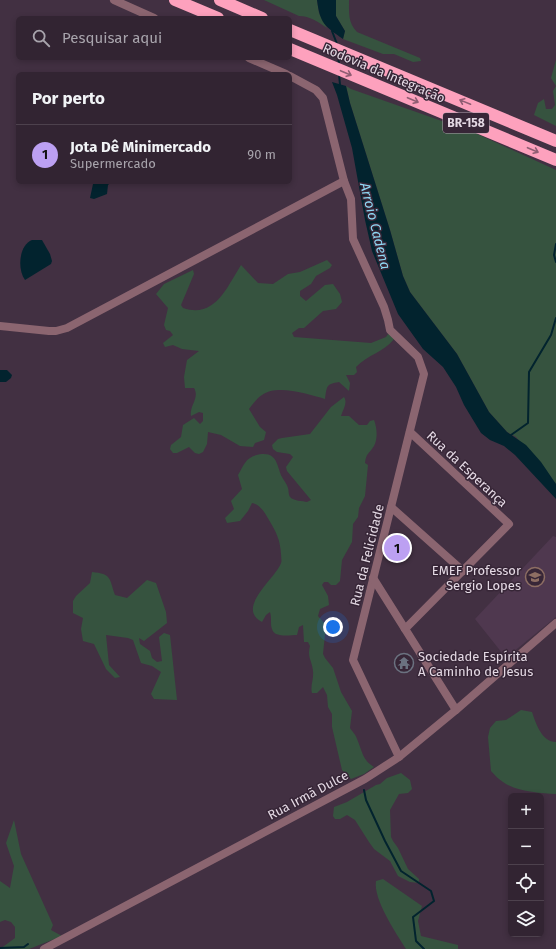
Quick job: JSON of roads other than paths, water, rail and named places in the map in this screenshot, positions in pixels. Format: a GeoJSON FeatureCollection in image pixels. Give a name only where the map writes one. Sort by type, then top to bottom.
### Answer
{"type":"FeatureCollection","features":[{"type":"Feature","properties":{"kind":"highway"},"geometry":{"type":"LineString","coordinates":[[175,0],[213,16]]}},
{"type":"Feature","properties":{"kind":"highway"},"geometry":{"type":"LineString","coordinates":[[220,0],[257,16]]}},
{"type":"Feature","properties":{"kind":"highway","name":"Rodovia da Integração"},"geometry":{"type":"LineString","coordinates":[[292,31],[556,141]]}},
{"type":"Feature","properties":{"kind":"highway","name":"Rodovia da Integração"},"geometry":{"type":"LineString","coordinates":[[292,50],[556,160]]}},
{"type":"Feature","properties":{"kind":"street"},"geometry":{"type":"LineString","coordinates":[[114,0],[150,16]]}},
{"type":"Feature","properties":{"kind":"street"},"geometry":{"type":"LineString","coordinates":[[254,60],[281,72]]}},
{"type":"Feature","properties":{"kind":"street"},"geometry":{"type":"LineString","coordinates":[[0,326],[49,331],[56,331],[66,328],[344,181],[323,98],[316,90],[292,77]]}},
{"type":"Feature","properties":{"kind":"street","name":"Rua da Felicidade"},"geometry":{"type":"LineString","coordinates":[[344,181],[351,199],[353,239],[384,307],[390,330],[418,357],[424,374],[353,660],[399,756]]}},
{"type":"Feature","properties":{"kind":"street","name":"Rua da Esperança"},"geometry":{"type":"LineString","coordinates":[[410,432],[509,524],[463,571]]}},
{"type":"Feature","properties":{"kind":"street"},"geometry":{"type":"LineString","coordinates":[[391,507],[463,571],[405,629]]}},
{"type":"Feature","properties":{"kind":"street"},"geometry":{"type":"LineString","coordinates":[[373,578],[456,710]]}},
{"type":"Feature","properties":{"kind":"street","name":"Rua Irmã Dulce"},"geometry":{"type":"LineString","coordinates":[[44,949],[365,779],[399,756],[456,710],[556,623]]}},
{"type":"Feature","properties":{"kind":"water"},"geometry":{"type":"Polygon","coordinates":[[[317,0],[336,0],[336,16],[345,31],[343,39],[324,24],[318,8],[317,0]]]}},
{"type":"Feature","properties":{"kind":"water","name":"Arroio Cadena"},"geometry":{"type":"Polygon","coordinates":[[[332,82],[346,86],[403,276],[410,292],[457,354],[489,412],[507,432],[526,445],[541,462],[556,484],[556,499],[515,455],[504,446],[490,440],[481,433],[464,405],[456,387],[443,367],[423,349],[398,314],[372,251],[352,148],[332,82]]]}},
{"type":"Feature","properties":{"kind":"water"},"geometry":{"type":"Polygon","coordinates":[[[93,184],[109,184],[107,194],[94,199],[90,198],[93,184]]]}},
{"type":"Feature","properties":{"kind":"water"},"geometry":{"type":"Polygon","coordinates":[[[32,240],[42,240],[50,254],[52,261],[51,264],[25,280],[22,275],[20,264],[22,252],[24,247],[32,240]]]}},
{"type":"Feature","properties":{"kind":"water"},"geometry":{"type":"Polygon","coordinates":[[[0,370],[7,370],[12,375],[11,378],[6,382],[0,382],[0,370]]]}},
{"type":"Feature","properties":{"kind":"waterway","name":"Arroio Cadena"},"geometry":{"type":"LineString","coordinates":[[332,31],[337,44]]}},
{"type":"Feature","properties":{"kind":"waterway","name":"Arroio Cadena"},"geometry":{"type":"LineString","coordinates":[[338,54],[339,65]]}},
{"type":"Feature","properties":{"kind":"waterway","name":"Arroio Cadena"},"geometry":{"type":"LineString","coordinates":[[339,74],[340,85]]}},
{"type":"Feature","properties":{"kind":"waterway","name":"Arroio Cadena"},"geometry":{"type":"LineString","coordinates":[[556,244],[554,255],[556,262]]}},
{"type":"Feature","properties":{"kind":"waterway","name":"Arroio Cadena"},"geometry":{"type":"LineString","coordinates":[[511,435],[528,423],[529,372],[551,335],[556,318]]}},
{"type":"Feature","properties":{"kind":"waterway"},"geometry":{"type":"LineString","coordinates":[[364,790],[366,800],[401,871],[431,891],[434,901],[413,917],[416,941],[424,949]]}},
{"type":"Feature","properties":{"kind":"waterway"},"geometry":{"type":"LineString","coordinates":[[0,948],[24,947],[28,944]]}},
{"type":"Feature","properties":{"kind":"place","name":"Jota Dê Minimercado"},"geometry":{"type":"Point","coordinates":[397,548]}},
{"type":"Feature","properties":{"kind":"place","name":"EMEF Professor Sergio Lopes"},"geometry":{"type":"Point","coordinates":[535,577]}},
{"type":"Feature","properties":{"kind":"place","name":"Sociedade Espírita A Caminho de Jesus"},"geometry":{"type":"Point","coordinates":[404,663]}}]}
